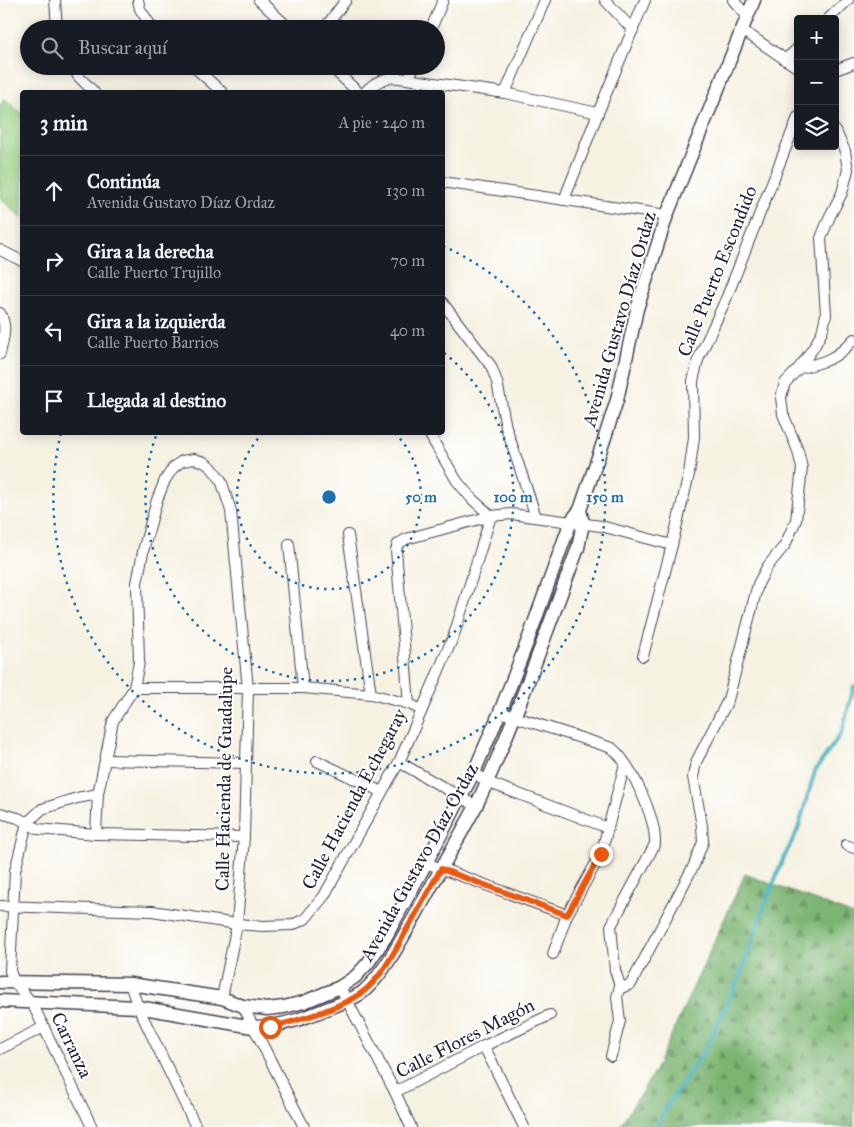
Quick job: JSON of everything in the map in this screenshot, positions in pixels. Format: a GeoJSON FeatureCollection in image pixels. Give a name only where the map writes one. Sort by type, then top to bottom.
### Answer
{"type":"FeatureCollection","features":[{"type":"Feature","properties":{"kind":"street"},"geometry":{"type":"LineString","coordinates":[[55,0],[57,20]]}},
{"type":"Feature","properties":{"kind":"street"},"geometry":{"type":"LineString","coordinates":[[138,0],[140,9],[147,20]]}},
{"type":"Feature","properties":{"kind":"street"},"geometry":{"type":"LineString","coordinates":[[259,0],[280,20]]}},
{"type":"Feature","properties":{"kind":"street"},"geometry":{"type":"LineString","coordinates":[[331,20],[346,0]]}},
{"type":"Feature","properties":{"kind":"street"},"geometry":{"type":"LineString","coordinates":[[435,20],[443,0]]}},
{"type":"Feature","properties":{"kind":"street"},"geometry":{"type":"LineString","coordinates":[[505,93],[545,0]]}},
{"type":"Feature","properties":{"kind":"street"},"geometry":{"type":"LineString","coordinates":[[605,0],[634,30]]}},
{"type":"Feature","properties":{"kind":"street"},"geometry":{"type":"LineString","coordinates":[[564,200],[645,0]]}},
{"type":"Feature","properties":{"kind":"street"},"geometry":{"type":"LineString","coordinates":[[733,0],[748,16]]}},
{"type":"Feature","properties":{"kind":"street","name":"Avenida Gustavo Díaz Ordaz"},"geometry":{"type":"LineString","coordinates":[[0,982],[130,984],[222,998],[243,1006],[267,1009],[304,1002],[340,987],[355,977],[368,963],[385,938],[474,772],[577,522],[617,400],[637,309],[667,214],[754,0]]}},
{"type":"Feature","properties":{"kind":"street"},"geometry":{"type":"LineString","coordinates":[[832,15],[848,0]]}},
{"type":"Feature","properties":{"kind":"street"},"geometry":{"type":"LineString","coordinates":[[742,30],[794,66]]}},
{"type":"Feature","properties":{"kind":"street"},"geometry":{"type":"LineString","coordinates":[[785,60],[794,52]]}},
{"type":"Feature","properties":{"kind":"street"},"geometry":{"type":"LineString","coordinates":[[839,69],[854,63]]}},
{"type":"Feature","properties":{"kind":"street"},"geometry":{"type":"LineString","coordinates":[[77,75],[92,90]]}},
{"type":"Feature","properties":{"kind":"street"},"geometry":{"type":"LineString","coordinates":[[203,75],[220,90]]}},
{"type":"Feature","properties":{"kind":"street"},"geometry":{"type":"LineString","coordinates":[[340,75],[356,90]]}},
{"type":"Feature","properties":{"kind":"street"},"geometry":{"type":"LineString","coordinates":[[409,79],[411,75]]}},
{"type":"Feature","properties":{"kind":"street"},"geometry":{"type":"LineString","coordinates":[[367,90],[379,81],[392,76],[505,93],[598,113]]}},
{"type":"Feature","properties":{"kind":"street","name":"Calle Puerto Escondido"},"geometry":{"type":"LineString","coordinates":[[643,656],[689,474],[694,437],[693,381],[698,360],[729,290],[794,127]]}},
{"type":"Feature","properties":{"kind":"street"},"geometry":{"type":"LineString","coordinates":[[620,986],[624,987],[631,984],[694,865],[703,842],[693,776],[696,762],[728,700],[758,584],[767,567],[785,545],[796,520],[802,468],[798,451],[783,414],[781,397],[785,383],[814,347],[822,332],[826,315],[821,238],[842,193],[848,170],[845,151],[839,138]]}},
{"type":"Feature","properties":{"kind":"street"},"geometry":{"type":"LineString","coordinates":[[445,182],[667,214]]}},
{"type":"Feature","properties":{"kind":"street"},"geometry":{"type":"LineString","coordinates":[[0,250],[20,259]]}},
{"type":"Feature","properties":{"kind":"street"},"geometry":{"type":"LineString","coordinates":[[445,306],[491,366],[498,382],[506,427],[536,517]]}},
{"type":"Feature","properties":{"kind":"street"},"geometry":{"type":"LineString","coordinates":[[0,313],[4,320],[5,331],[0,354]]}},
{"type":"Feature","properties":{"kind":"street"},"geometry":{"type":"LineString","coordinates":[[799,368],[821,364],[833,358],[854,339]]}},
{"type":"Feature","properties":{"kind":"street"},"geometry":{"type":"LineString","coordinates":[[430,435],[457,481],[472,500],[491,516]]}},
{"type":"Feature","properties":{"kind":"street","name":"Calle Hacienda de Guadalupe"},"geometry":{"type":"LineString","coordinates":[[96,834],[98,794],[113,721],[134,688],[140,662],[137,583],[144,547],[155,506],[165,480],[173,468],[182,461],[194,459],[204,462],[212,468],[221,480],[231,510],[248,689],[244,837],[237,924],[222,998]]}},
{"type":"Feature","properties":{"kind":"street"},"geometry":{"type":"LineString","coordinates":[[409,704],[396,550],[398,544],[406,539],[491,516],[511,514],[602,526],[672,546]]}},
{"type":"Feature","properties":{"kind":"street","name":"Calle Hacienda Echegaray"},"geometry":{"type":"LineString","coordinates":[[0,906],[152,911],[237,924],[292,925],[305,920],[324,896],[399,762],[454,635],[491,516]]}},
{"type":"Feature","properties":{"kind":"street","name":"Avenida Gustavo Díaz Ordaz"},"geometry":{"type":"LineString","coordinates":[[0,1001],[138,1007],[254,1027],[270,1027],[287,1024],[346,1001],[363,992],[379,975],[396,948],[476,806],[487,782],[578,548],[577,522]]}},
{"type":"Feature","properties":{"kind":"street"},"geometry":{"type":"LineString","coordinates":[[348,535],[371,694]]}},
{"type":"Feature","properties":{"kind":"street"},"geometry":{"type":"LineString","coordinates":[[289,544],[303,688]]}},
{"type":"Feature","properties":{"kind":"street"},"geometry":{"type":"LineString","coordinates":[[134,688],[303,688],[371,694],[409,704],[422,710]]}},
{"type":"Feature","properties":{"kind":"street"},"geometry":{"type":"LineString","coordinates":[[500,712],[612,748],[619,754],[625,764],[653,819],[656,844],[611,926],[615,970],[620,986],[617,997],[620,1021],[611,1056]]}},
{"type":"Feature","properties":{"kind":"street"},"geometry":{"type":"LineString","coordinates":[[105,760],[246,762]]}},
{"type":"Feature","properties":{"kind":"street"},"geometry":{"type":"LineString","coordinates":[[316,760],[382,792]]}},
{"type":"Feature","properties":{"kind":"street"},"geometry":{"type":"LineString","coordinates":[[399,762],[476,806]]}},
{"type":"Feature","properties":{"kind":"street"},"geometry":{"type":"LineString","coordinates":[[553,954],[567,915],[601,854],[625,764]]}},
{"type":"Feature","properties":{"kind":"street"},"geometry":{"type":"LineString","coordinates":[[474,772],[487,782],[608,828]]}},
{"type":"Feature","properties":{"kind":"street"},"geometry":{"type":"LineString","coordinates":[[14,982],[10,971],[15,871],[27,823],[42,810],[78,798],[98,794]]}},
{"type":"Feature","properties":{"kind":"street"},"geometry":{"type":"LineString","coordinates":[[0,813],[18,818],[38,829],[96,834],[244,837]]}},
{"type":"Feature","properties":{"kind":"street"},"geometry":{"type":"LineString","coordinates":[[426,863],[567,915]]}},
{"type":"Feature","properties":{"kind":"street","name":"Carranza"},"geometry":{"type":"LineString","coordinates":[[14,982],[32,1003],[92,1127]]}},
{"type":"Feature","properties":{"kind":"street"},"geometry":{"type":"LineString","coordinates":[[130,984],[138,1007],[196,1127]]}},
{"type":"Feature","properties":{"kind":"street"},"geometry":{"type":"LineString","coordinates":[[340,987],[395,1092],[411,1127]]}},
{"type":"Feature","properties":{"kind":"street"},"geometry":{"type":"LineString","coordinates":[[243,1006],[304,1127]]}},
{"type":"Feature","properties":{"kind":"street","name":"Calle Flores Magón"},"geometry":{"type":"LineString","coordinates":[[395,1092],[484,1046],[550,1015]]}},
{"type":"Feature","properties":{"kind":"street"},"geometry":{"type":"LineString","coordinates":[[0,1049],[44,1027]]}},
{"type":"Feature","properties":{"kind":"street"},"geometry":{"type":"LineString","coordinates":[[484,1046],[524,1127]]}},
{"type":"Feature","properties":{"kind":"green space"},"geometry":{"type":"Polygon","coordinates":[[[5,99],[20,112],[20,216],[0,198],[0,105],[5,99]]]}},
{"type":"Feature","properties":{"kind":"green space"},"geometry":{"type":"Polygon","coordinates":[[[745,874],[854,915],[854,1127],[619,1127],[655,1071],[745,874]]]}},
{"type":"Feature","properties":{"kind":"waterway"},"geometry":{"type":"LineString","coordinates":[[657,1127],[665,1110],[708,1045],[740,976],[781,864],[798,829],[815,771],[842,732],[854,686]]}},
{"type":"Feature","properties":{"kind":"route"},"geometry":{"type":"LineString","coordinates":[[270,1027],[308,1017],[363,992],[379,975],[441,869],[567,915],[601,854]]}}]}
